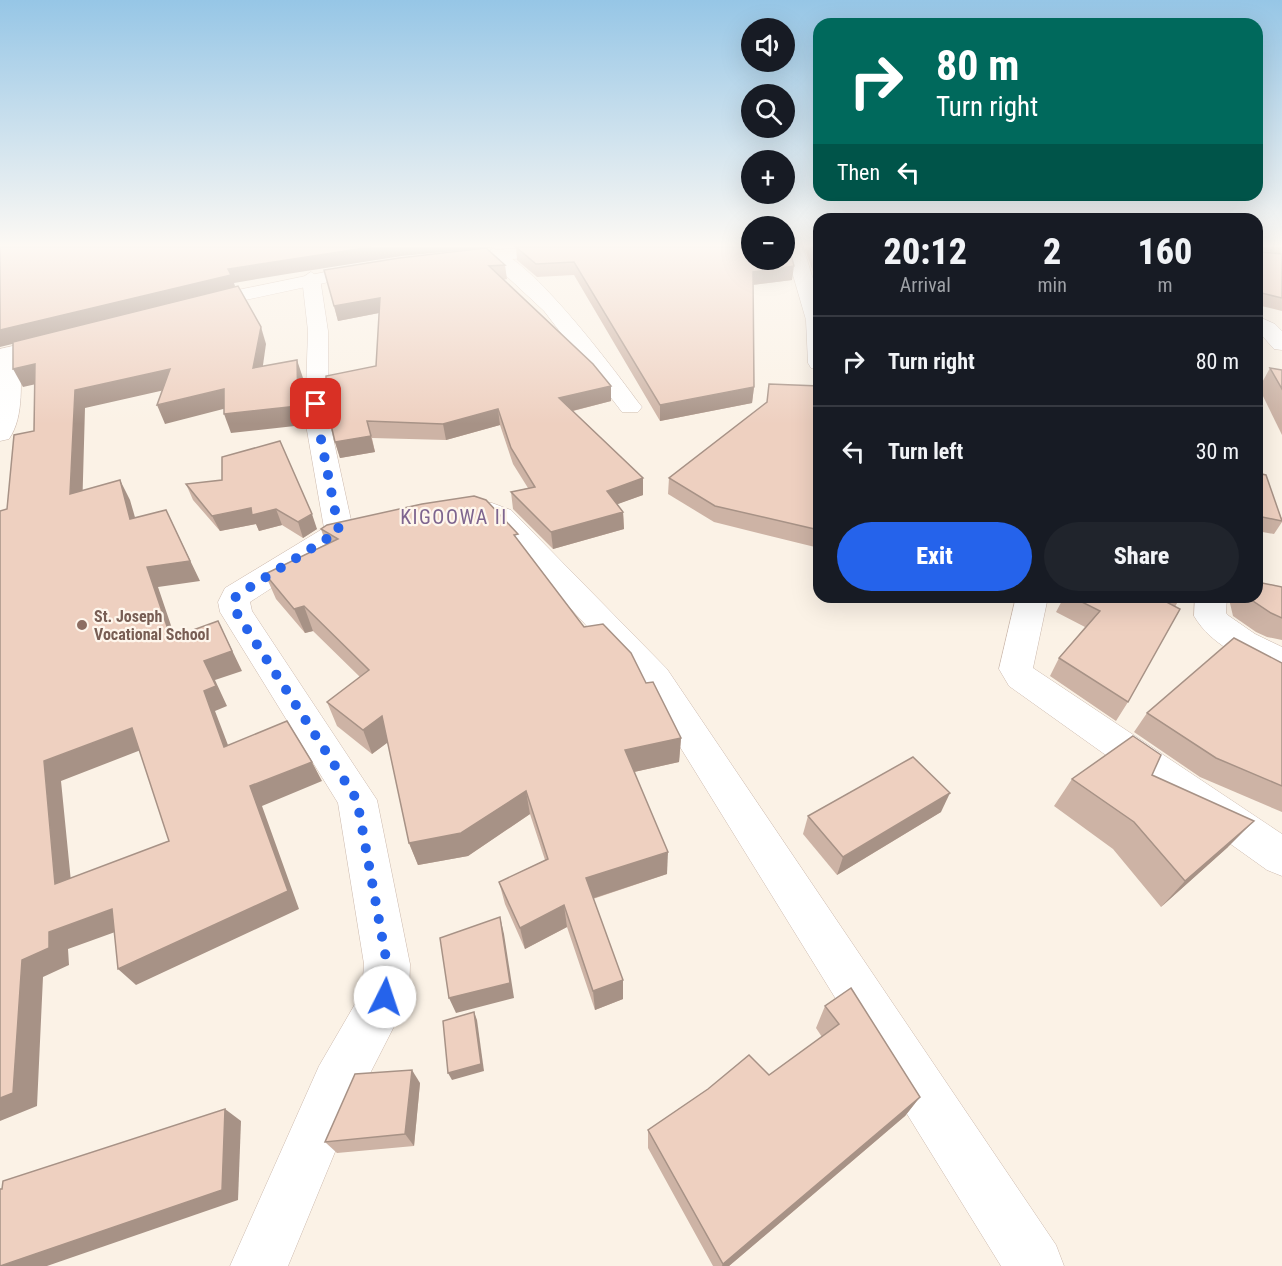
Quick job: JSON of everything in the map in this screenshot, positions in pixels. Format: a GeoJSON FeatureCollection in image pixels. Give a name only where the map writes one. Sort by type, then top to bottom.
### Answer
{"type":"FeatureCollection","features":[{"type":"Feature","properties":{"kind":"street"},"geometry":{"type":"LineString","coordinates":[[181,309],[193,306]]}},
{"type":"Feature","properties":{"kind":"street"},"geometry":{"type":"LineString","coordinates":[[315,306],[318,331],[317,419],[339,531]]}},
{"type":"Feature","properties":{"kind":"street"},"geometry":{"type":"LineString","coordinates":[[552,306],[630,407]]}},
{"type":"Feature","properties":{"kind":"street"},"geometry":{"type":"LineString","coordinates":[[1263,325],[1282,344]]}},
{"type":"Feature","properties":{"kind":"street"},"geometry":{"type":"LineString","coordinates":[[0,434],[7,410],[5,355],[74,337]]}},
{"type":"Feature","properties":{"kind":"street"},"geometry":{"type":"LineString","coordinates":[[260,1266],[336,1084],[385,997],[387,964],[357,800],[236,612],[234,602],[236,596],[339,531],[480,509],[501,516],[655,678],[1035,1266]]}},
{"type":"Feature","properties":{"kind":"street"},"geometry":{"type":"LineString","coordinates":[[1031,603],[1016,669],[1021,677],[1282,857]]}},
{"type":"Feature","properties":{"kind":"street"},"geometry":{"type":"LineString","coordinates":[[1211,603],[1210,616],[1223,632],[1245,645],[1282,660]]}},
{"type":"Feature","properties":{"kind":"building"},"geometry":{"type":"Polygon","coordinates":[[[0,306],[100,306],[0,330],[0,306]]]}},
{"type":"Feature","properties":{"kind":"building"},"geometry":{"type":"Polygon","coordinates":[[[157,306],[249,306],[261,327],[253,368],[297,360],[298,406],[224,414],[224,389],[157,405],[170,369],[75,390],[70,494],[120,480],[130,519],[166,510],[190,561],[147,567],[171,638],[218,621],[232,651],[204,661],[216,686],[204,691],[224,747],[287,721],[312,762],[250,786],[288,891],[118,969],[112,909],[49,932],[49,948],[22,960],[13,1093],[0,1098],[0,511],[7,509],[14,435],[34,431],[35,364],[13,369],[13,342],[157,306]],[[132,728],[44,761],[55,884],[169,841],[132,728]]]}},
{"type":"Feature","properties":{"kind":"building"},"geometry":{"type":"Polygon","coordinates":[[[380,306],[532,306],[593,364],[611,386],[559,398],[643,478],[607,491],[623,512],[551,532],[511,492],[535,487],[511,448],[498,409],[443,424],[367,421],[371,436],[335,442],[326,403],[326,376],[376,366],[380,306]]]}},
{"type":"Feature","properties":{"kind":"building"},"geometry":{"type":"Polygon","coordinates":[[[601,306],[753,306],[754,387],[660,405],[601,306]]]}},
{"type":"Feature","properties":{"kind":"building"},"geometry":{"type":"Polygon","coordinates":[[[1270,368],[1282,370],[1282,389],[1270,368]]]}},
{"type":"Feature","properties":{"kind":"building"},"geometry":{"type":"Polygon","coordinates":[[[769,384],[813,386],[813,529],[715,506],[669,478],[767,402],[769,384]]]}},
{"type":"Feature","properties":{"kind":"building"},"geometry":{"type":"Polygon","coordinates":[[[280,441],[312,514],[298,522],[276,509],[252,515],[251,508],[212,516],[186,484],[222,480],[222,457],[280,441]]]}},
{"type":"Feature","properties":{"kind":"building"},"geometry":{"type":"Polygon","coordinates":[[[1263,474],[1266,475],[1282,521],[1263,517],[1263,474]]]}},
{"type":"Feature","properties":{"kind":"building"},"geometry":{"type":"Polygon","coordinates":[[[474,496],[486,500],[518,534],[514,535],[584,627],[603,624],[631,653],[646,683],[653,682],[681,738],[625,750],[668,852],[586,878],[623,980],[593,991],[564,905],[520,928],[499,882],[548,859],[526,791],[461,833],[409,843],[382,716],[363,730],[327,702],[369,670],[304,606],[294,609],[265,574],[338,539],[321,529],[327,525],[422,504],[474,496]]]}},
{"type":"Feature","properties":{"kind":"building"},"geometry":{"type":"Polygon","coordinates":[[[1263,583],[1282,587],[1282,618],[1256,603],[1263,603],[1263,583]]]}},
{"type":"Feature","properties":{"kind":"building"},"geometry":{"type":"Polygon","coordinates":[[[1084,603],[1168,603],[1180,609],[1128,702],[1059,658],[1100,611],[1084,603]]]}},
{"type":"Feature","properties":{"kind":"building"},"geometry":{"type":"Polygon","coordinates":[[[1234,638],[1282,663],[1282,786],[1216,758],[1147,713],[1234,638]]]}},
{"type":"Feature","properties":{"kind":"building"},"geometry":{"type":"Polygon","coordinates":[[[1133,736],[1161,755],[1152,775],[1254,821],[1185,881],[1134,822],[1072,779],[1133,736]]]}},
{"type":"Feature","properties":{"kind":"building"},"geometry":{"type":"Polygon","coordinates":[[[913,757],[950,793],[843,857],[808,816],[913,757]]]}},
{"type":"Feature","properties":{"kind":"building"},"geometry":{"type":"Polygon","coordinates":[[[500,917],[510,983],[449,998],[440,938],[500,917]]]}},
{"type":"Feature","properties":{"kind":"building"},"geometry":{"type":"Polygon","coordinates":[[[851,988],[920,1097],[723,1264],[648,1130],[708,1089],[749,1055],[769,1075],[839,1024],[825,1006],[851,988]]]}},
{"type":"Feature","properties":{"kind":"building"},"geometry":{"type":"Polygon","coordinates":[[[474,1012],[481,1064],[448,1073],[443,1021],[474,1012]]]}},
{"type":"Feature","properties":{"kind":"building"},"geometry":{"type":"Polygon","coordinates":[[[412,1070],[405,1134],[325,1142],[355,1074],[412,1070]]]}},
{"type":"Feature","properties":{"kind":"building"},"geometry":{"type":"Polygon","coordinates":[[[225,1109],[222,1190],[0,1266],[0,1189],[2,1189],[3,1181],[225,1109]]]}},
{"type":"Feature","properties":{"kind":"place","name":"St. Joseph Vocational School"},"geometry":{"type":"Point","coordinates":[82,625]}},
{"type":"Feature","properties":{"kind":"district","name":"KIGOOWA II"},"geometry":{"type":"Point","coordinates":[454,517]}},
{"type":"Feature","properties":{"kind":"route"},"geometry":{"type":"LineString","coordinates":[[316,404],[339,531],[236,596],[234,602],[236,612],[357,800],[387,964],[385,997]]}}]}
